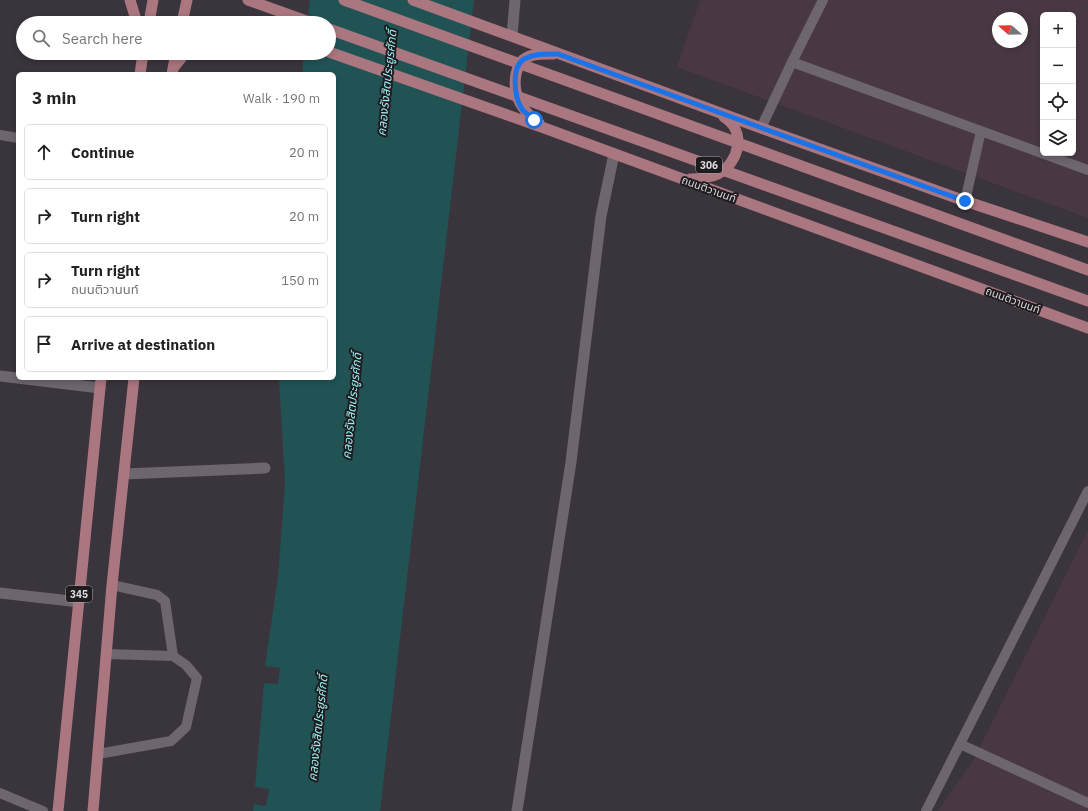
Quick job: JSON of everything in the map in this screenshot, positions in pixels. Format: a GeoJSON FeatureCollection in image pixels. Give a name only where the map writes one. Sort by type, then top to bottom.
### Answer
{"type":"FeatureCollection","features":[{"type":"Feature","properties":{"kind":"main road"},"geometry":{"type":"LineString","coordinates":[[130,0],[135,16]]}},
{"type":"Feature","properties":{"kind":"main road"},"geometry":{"type":"LineString","coordinates":[[150,16],[153,0]]}},
{"type":"Feature","properties":{"kind":"main road"},"geometry":{"type":"LineString","coordinates":[[184,16],[187,0]]}},
{"type":"Feature","properties":{"kind":"main road"},"geometry":{"type":"LineString","coordinates":[[248,0],[293,16]]}},
{"type":"Feature","properties":{"kind":"main road"},"geometry":{"type":"LineString","coordinates":[[344,0],[1088,270]]}},
{"type":"Feature","properties":{"kind":"main road","name":"306"},"geometry":{"type":"LineString","coordinates":[[413,0],[965,201],[1088,242]]}},
{"type":"Feature","properties":{"kind":"main road","name":"ถนนติวานนท์"},"geometry":{"type":"LineString","coordinates":[[336,32],[1088,301]]}},
{"type":"Feature","properties":{"kind":"main road","name":"ถนนติวานนท์"},"geometry":{"type":"LineString","coordinates":[[336,54],[547,128],[1088,328]]}},
{"type":"Feature","properties":{"kind":"main road","name":"306"},"geometry":{"type":"LineString","coordinates":[[547,128],[534,120],[522,108],[517,96],[515,82],[517,70],[523,60],[534,55],[558,54]]}},
{"type":"Feature","properties":{"kind":"main road"},"geometry":{"type":"LineString","coordinates":[[140,70],[142,60]]}},
{"type":"Feature","properties":{"kind":"main road"},"geometry":{"type":"LineString","coordinates":[[172,72],[175,60]]}},
{"type":"Feature","properties":{"kind":"main road"},"geometry":{"type":"LineString","coordinates":[[172,72],[180,60]]}},
{"type":"Feature","properties":{"kind":"main road","name":"306"},"geometry":{"type":"LineString","coordinates":[[685,180],[704,178],[717,174],[726,169],[734,158],[738,146],[738,135],[735,127],[729,120],[712,110]]}},
{"type":"Feature","properties":{"kind":"main road"},"geometry":{"type":"LineString","coordinates":[[93,811],[112,585],[134,380]]}},
{"type":"Feature","properties":{"kind":"main road","name":"345"},"geometry":{"type":"LineString","coordinates":[[58,811],[100,383]]}},
{"type":"Feature","properties":{"kind":"street"},"geometry":{"type":"LineString","coordinates":[[512,36],[515,0]]}},
{"type":"Feature","properties":{"kind":"street"},"geometry":{"type":"LineString","coordinates":[[517,811],[571,462],[601,216],[614,154]]}},
{"type":"Feature","properties":{"kind":"street"},"geometry":{"type":"LineString","coordinates":[[0,379],[16,380]]}},
{"type":"Feature","properties":{"kind":"street"},"geometry":{"type":"LineString","coordinates":[[25,380],[100,383]]}},
{"type":"Feature","properties":{"kind":"street"},"geometry":{"type":"LineString","coordinates":[[124,474],[265,468]]}},
{"type":"Feature","properties":{"kind":"street"},"geometry":{"type":"LineString","coordinates":[[0,593],[79,602]]}},
{"type":"Feature","properties":{"kind":"lane"},"geometry":{"type":"LineString","coordinates":[[762,128],[792,62],[823,0]]}},
{"type":"Feature","properties":{"kind":"lane"},"geometry":{"type":"LineString","coordinates":[[792,62],[1088,170]]}},
{"type":"Feature","properties":{"kind":"lane"},"geometry":{"type":"LineString","coordinates":[[965,201],[981,131]]}},
{"type":"Feature","properties":{"kind":"lane"},"geometry":{"type":"LineString","coordinates":[[0,135],[16,138]]}},
{"type":"Feature","properties":{"kind":"lane"},"geometry":{"type":"LineString","coordinates":[[926,811],[1088,491]]}},
{"type":"Feature","properties":{"kind":"lane"},"geometry":{"type":"LineString","coordinates":[[112,585],[157,595],[165,601],[173,656]]}},
{"type":"Feature","properties":{"kind":"lane"},"geometry":{"type":"LineString","coordinates":[[98,754],[171,741],[186,727],[197,678],[186,665],[173,656],[106,654]]}},
{"type":"Feature","properties":{"kind":"lane"},"geometry":{"type":"LineString","coordinates":[[960,744],[1088,803]]}},
{"type":"Feature","properties":{"kind":"lane"},"geometry":{"type":"LineString","coordinates":[[0,793],[43,811]]}},
{"type":"Feature","properties":{"kind":"shaded area"},"geometry":{"type":"Polygon","coordinates":[[[700,0],[1088,0],[1088,218],[677,67],[700,0]]]}},
{"type":"Feature","properties":{"kind":"shaded area"},"geometry":{"type":"Polygon","coordinates":[[[1088,530],[1088,811],[938,811],[974,759],[1088,530]]]}},
{"type":"Feature","properties":{"kind":"water","name":"คลองรังสิตประยูรศักดิ์"},"geometry":{"type":"Polygon","coordinates":[[[310,0],[474,0],[380,811],[253,811],[254,804],[266,806],[269,789],[255,787],[264,683],[278,684],[280,668],[265,666],[278,577],[285,483],[279,380],[336,380],[336,72],[302,72],[303,60],[336,60],[336,16],[308,16],[310,0]]]}},
{"type":"Feature","properties":{"kind":"route"},"geometry":{"type":"LineString","coordinates":[[534,120],[522,108],[517,96],[515,82],[517,70],[523,60],[534,55],[558,54],[965,201]]}}]}
